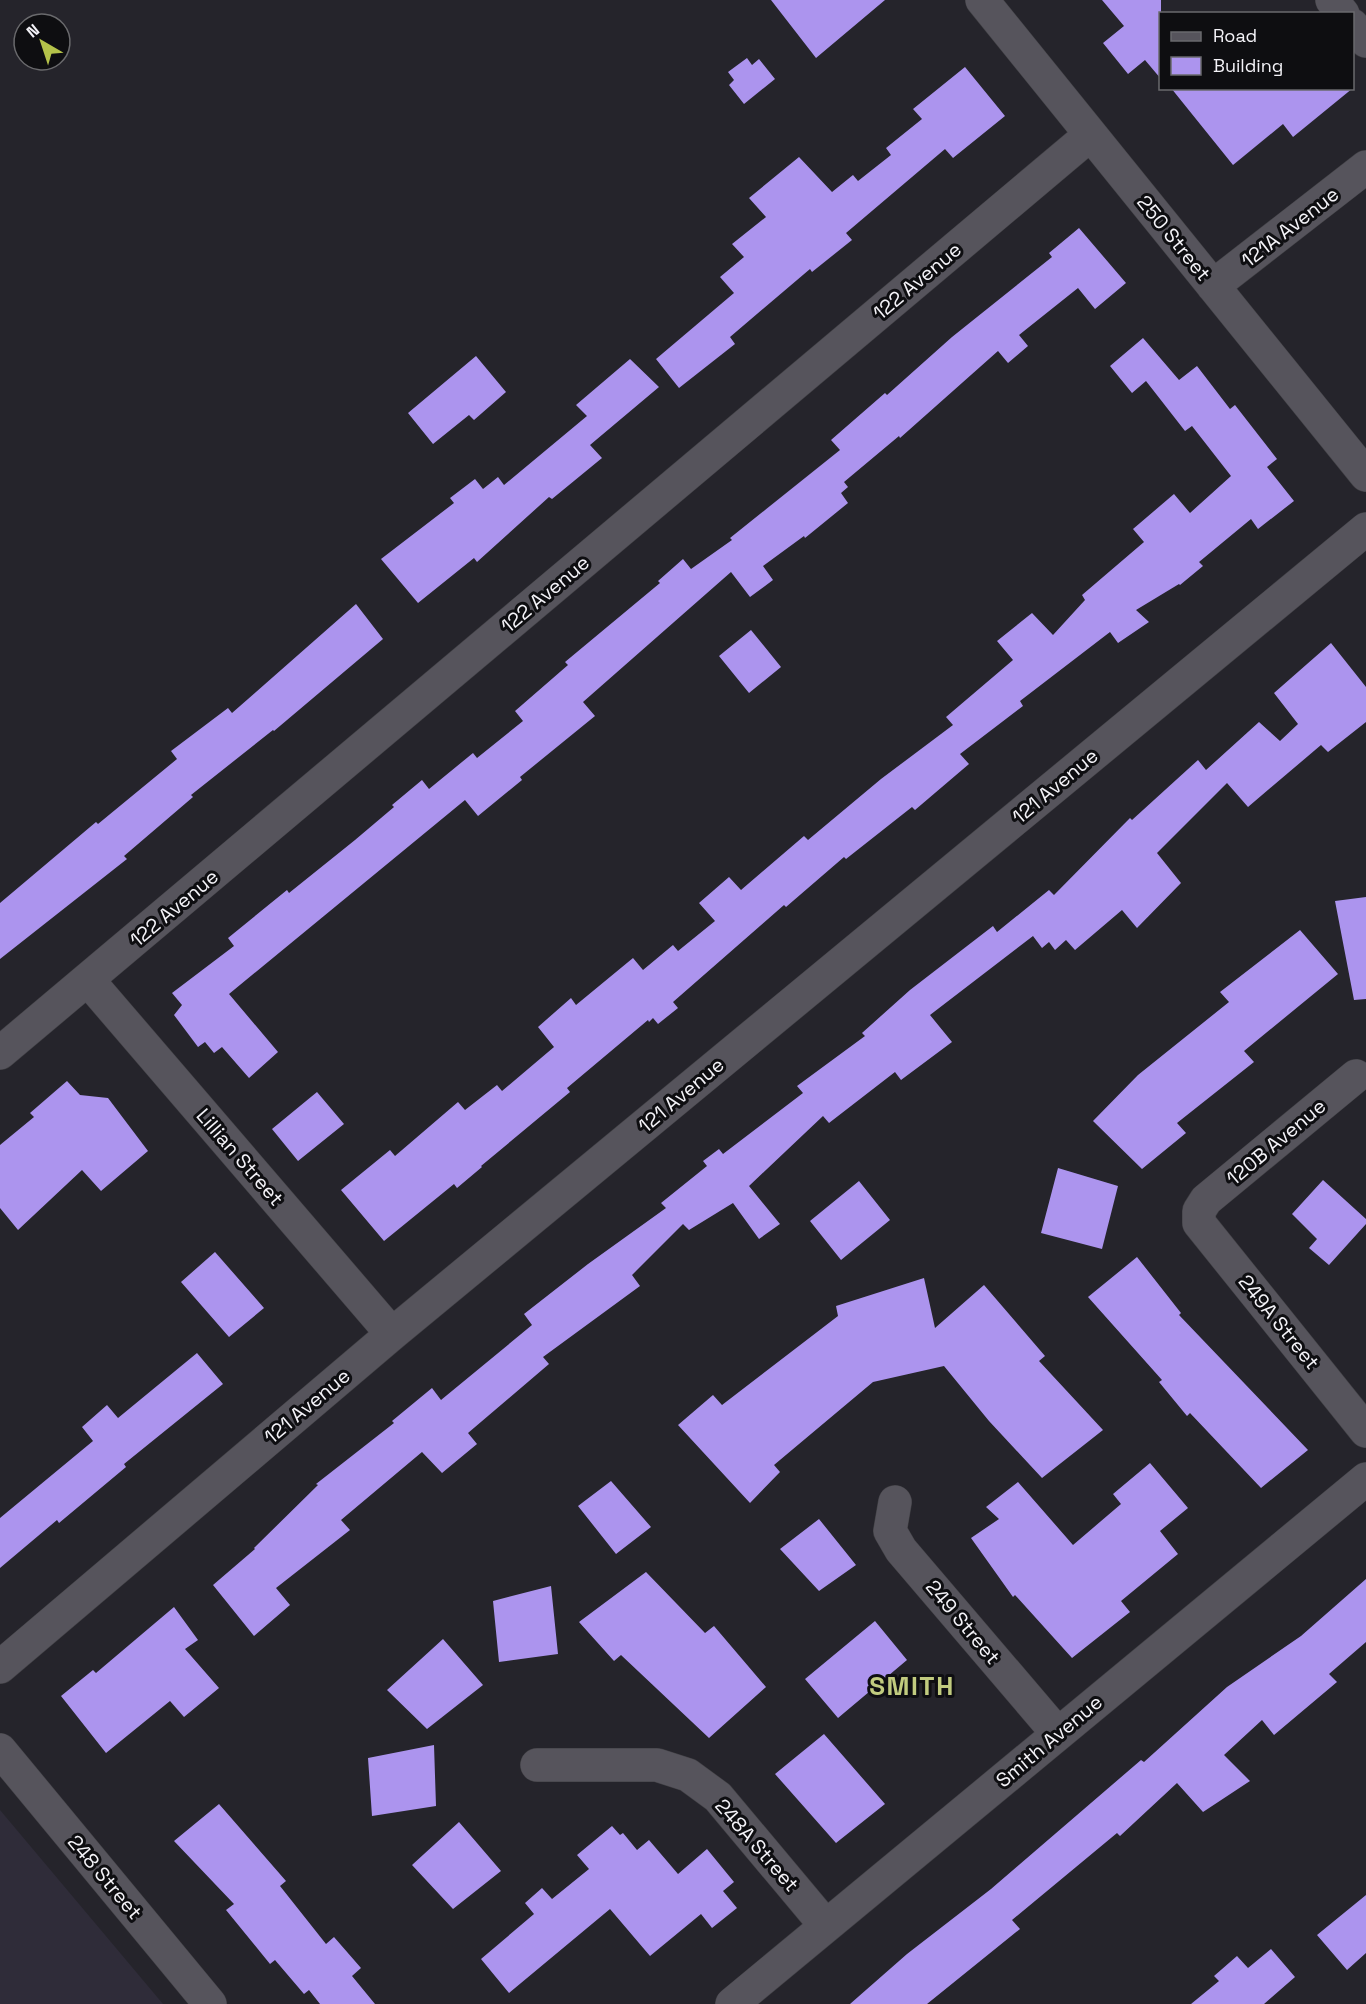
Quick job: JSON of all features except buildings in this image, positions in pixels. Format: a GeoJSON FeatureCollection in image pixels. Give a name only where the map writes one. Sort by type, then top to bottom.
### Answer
{"type":"FeatureCollection","features":[{"type":"Feature","properties":{"kind":"street","name":"250 Street"},"geometry":{"type":"LineString","coordinates":[[982,0],[1366,475]]}},
{"type":"Feature","properties":{"kind":"street"},"geometry":{"type":"LineString","coordinates":[[1332,0],[1341,12]]}},
{"type":"Feature","properties":{"kind":"street"},"geometry":{"type":"LineString","coordinates":[[1354,26],[1366,41]]}},
{"type":"Feature","properties":{"kind":"street","name":"122 Avenue"},"geometry":{"type":"LineString","coordinates":[[0,1053],[1090,135]]}},
{"type":"Feature","properties":{"kind":"street","name":"121A Avenue"},"geometry":{"type":"LineString","coordinates":[[1213,286],[1366,167]]}},
{"type":"Feature","properties":{"kind":"street","name":"121 Avenue"},"geometry":{"type":"LineString","coordinates":[[0,1667],[392,1334],[1366,530]]}},
{"type":"Feature","properties":{"kind":"street","name":"Lillian Street"},"geometry":{"type":"LineString","coordinates":[[88,980],[392,1334]]}},
{"type":"Feature","properties":{"kind":"street","name":"120B Avenue"},"geometry":{"type":"LineString","coordinates":[[1199,1211],[1206,1200],[1356,1076]]}},
{"type":"Feature","properties":{"kind":"street","name":"249A Street"},"geometry":{"type":"LineString","coordinates":[[1199,1211],[1199,1223],[1366,1431]]}},
{"type":"Feature","properties":{"kind":"street","name":"Smith Avenue"},"geometry":{"type":"LineString","coordinates":[[732,2004],[1366,1479]]}},
{"type":"Feature","properties":{"kind":"street","name":"249 Street"},"geometry":{"type":"LineString","coordinates":[[896,1502],[890,1531],[901,1550],[1058,1734]]}},
{"type":"Feature","properties":{"kind":"street","name":"248 Street"},"geometry":{"type":"LineString","coordinates":[[0,1750],[210,2004]]}},
{"type":"Feature","properties":{"kind":"street","name":"248A Street"},"geometry":{"type":"LineString","coordinates":[[537,1765],[657,1765],[688,1775],[718,1797],[826,1926]]}},
{"type":"Feature","properties":{"kind":"shaded area"},"geometry":{"type":"Polygon","coordinates":[[[0,1810],[163,2004],[0,2004],[0,1810]]]}},
{"type":"Feature","properties":{"kind":"district","name":"SMITH"},"geometry":{"type":"Point","coordinates":[912,1686]}}]}
